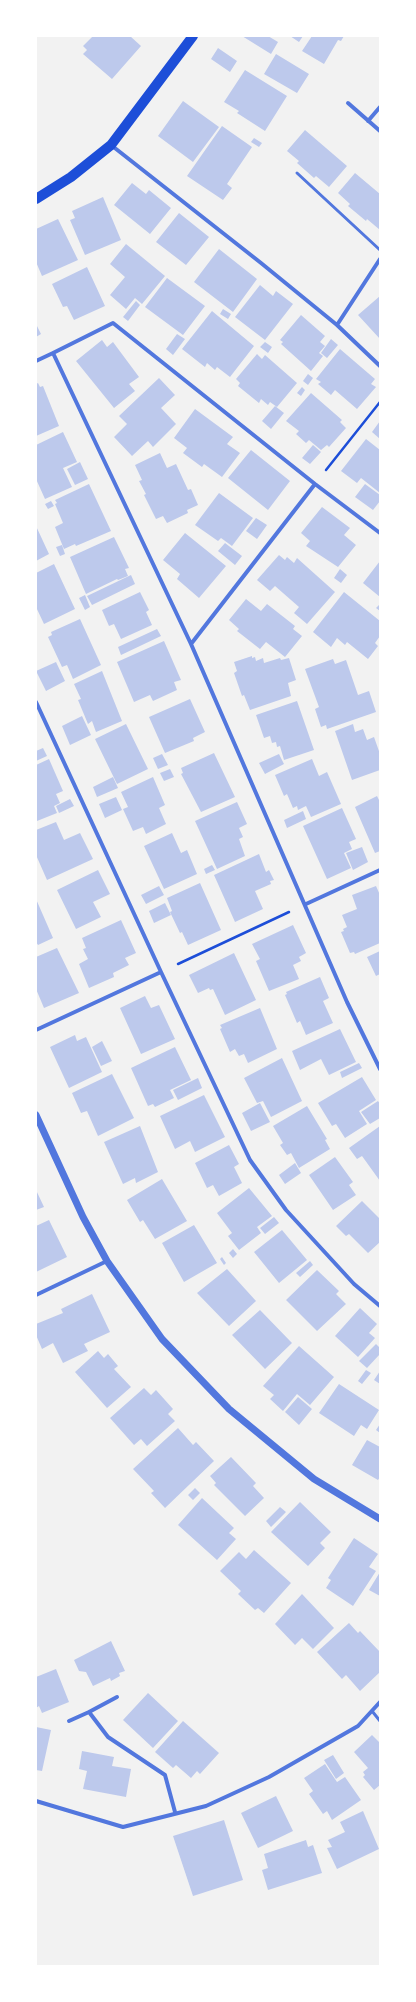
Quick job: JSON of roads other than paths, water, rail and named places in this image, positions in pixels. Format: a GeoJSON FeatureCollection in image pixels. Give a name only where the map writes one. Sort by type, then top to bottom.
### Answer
{"type":"FeatureCollection","features":[{"type":"Feature","properties":{"kind":"main road"},"geometry":{"type":"LineString","coordinates":[[36,199],[71,177],[111,145],[193,36]]}},
{"type":"Feature","properties":{"kind":"street"},"geometry":{"type":"LineString","coordinates":[[348,103],[380,131]]}},
{"type":"Feature","properties":{"kind":"street"},"geometry":{"type":"LineString","coordinates":[[368,121],[380,107]]}},
{"type":"Feature","properties":{"kind":"street"},"geometry":{"type":"LineString","coordinates":[[111,145],[197,211],[337,326],[380,366]]}},
{"type":"Feature","properties":{"kind":"street"},"geometry":{"type":"LineString","coordinates":[[337,326],[380,259]]}},
{"type":"Feature","properties":{"kind":"street"},"geometry":{"type":"LineString","coordinates":[[36,361],[114,323],[315,484],[380,533]]}},
{"type":"Feature","properties":{"kind":"street"},"geometry":{"type":"LineString","coordinates":[[53,353],[191,644],[306,904],[347,1002],[380,1069]]}},
{"type":"Feature","properties":{"kind":"street"},"geometry":{"type":"LineString","coordinates":[[191,644],[315,484]]}},
{"type":"Feature","properties":{"kind":"street"},"geometry":{"type":"LineString","coordinates":[[36,702],[250,1160],[286,1210],[354,1284],[380,1306]]}},
{"type":"Feature","properties":{"kind":"street"},"geometry":{"type":"LineString","coordinates":[[306,904],[380,870]]}},
{"type":"Feature","properties":{"kind":"street"},"geometry":{"type":"LineString","coordinates":[[36,1030],[161,972]]}},
{"type":"Feature","properties":{"kind":"street"},"geometry":{"type":"LineString","coordinates":[[36,1116],[83,1217],[107,1261],[162,1339],[229,1409],[314,1479],[380,1519]]}},
{"type":"Feature","properties":{"kind":"street"},"geometry":{"type":"LineString","coordinates":[[36,1295],[107,1261]]}},
{"type":"Feature","properties":{"kind":"street"},"geometry":{"type":"LineString","coordinates":[[69,1721],[117,1697]]}},
{"type":"Feature","properties":{"kind":"street"},"geometry":{"type":"LineString","coordinates":[[36,1801],[123,1827],[175,1812],[206,1806],[269,1777],[358,1726],[380,1702]]}},
{"type":"Feature","properties":{"kind":"street"},"geometry":{"type":"LineString","coordinates":[[89,1712],[108,1737],[165,1775],[175,1812]]}},
{"type":"Feature","properties":{"kind":"lane"},"geometry":{"type":"LineString","coordinates":[[297,173],[380,250]]}},
{"type":"Feature","properties":{"kind":"lane"},"geometry":{"type":"LineString","coordinates":[[372,1711],[380,1721]]}}]}
